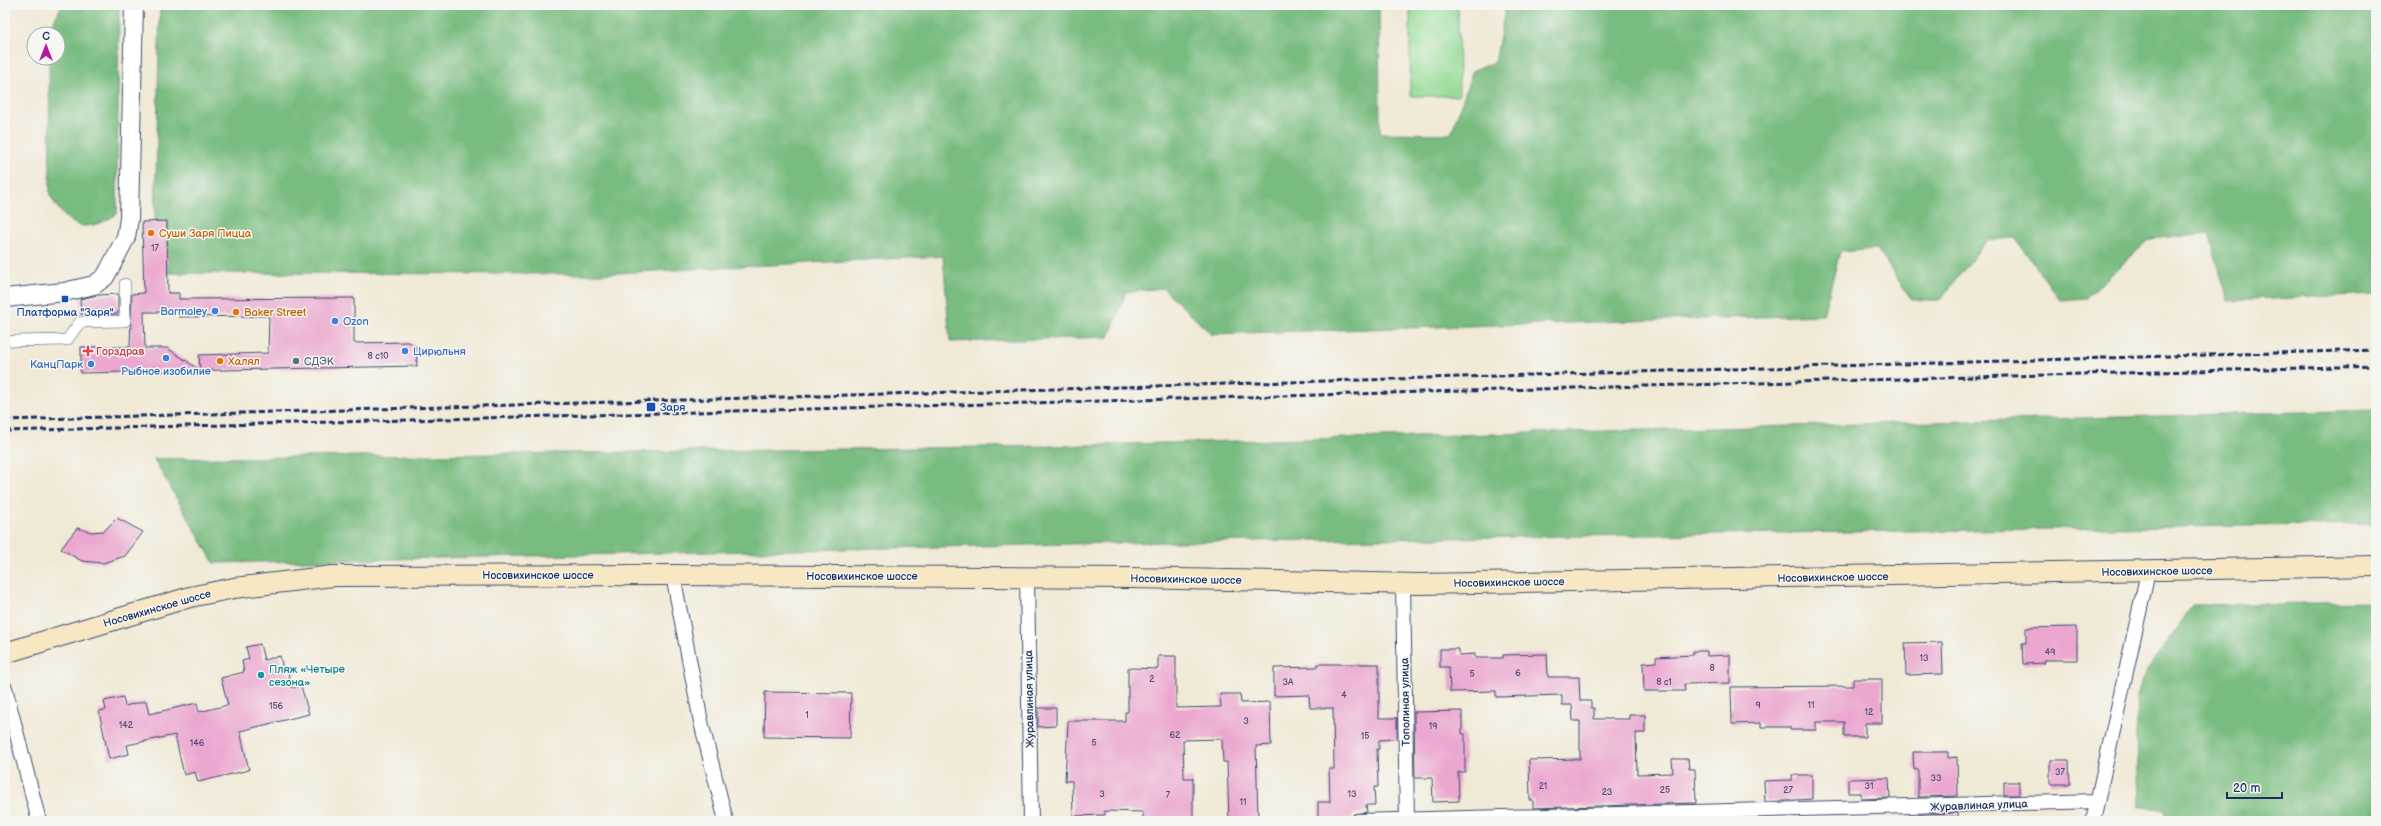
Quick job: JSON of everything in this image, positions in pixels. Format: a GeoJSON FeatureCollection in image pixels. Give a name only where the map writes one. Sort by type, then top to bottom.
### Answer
{"type":"FeatureCollection","features":[{"type":"Feature","properties":{"kind":"main road","name":"Носовихинское шоссе"},"geometry":{"type":"LineString","coordinates":[[5,653],[190,597],[234,588],[306,578],[391,575],[673,575],[1027,577],[1403,583],[2148,572],[2376,566]]}},
{"type":"Feature","properties":{"kind":"street"},"geometry":{"type":"LineString","coordinates":[[5,298],[64,292],[94,285],[105,277],[126,237],[129,219],[134,5]]}},
{"type":"Feature","properties":{"kind":"street"},"geometry":{"type":"LineString","coordinates":[[13,341],[67,340],[80,322],[125,321],[125,284]]}},
{"type":"Feature","properties":{"kind":"street"},"geometry":{"type":"LineString","coordinates":[[2093,821],[2148,572]]}},
{"type":"Feature","properties":{"kind":"street"},"geometry":{"type":"LineString","coordinates":[[673,575],[700,722],[726,821]]}},
{"type":"Feature","properties":{"kind":"street","name":"Журавлиная улица"},"geometry":{"type":"LineString","coordinates":[[1027,577],[1031,821]]}},
{"type":"Feature","properties":{"kind":"street","name":"Тополиная улица"},"geometry":{"type":"LineString","coordinates":[[1403,583],[1407,820]]}},
{"type":"Feature","properties":{"kind":"street"},"geometry":{"type":"LineString","coordinates":[[5,688],[39,821]]}},
{"type":"Feature","properties":{"kind":"street","name":"Журавлиная улица"},"geometry":{"type":"LineString","coordinates":[[1358,821],[2097,801]]}},
{"type":"Feature","properties":{"kind":"green space"},"geometry":{"type":"Polygon","coordinates":[[[62,5],[119,5],[117,214],[95,225],[78,225],[70,221],[63,215],[50,195],[49,66],[66,66],[66,26],[52,25],[62,5]]]}},
{"type":"Feature","properties":{"kind":"green space"},"geometry":{"type":"Polygon","coordinates":[[[160,5],[1379,5],[1380,133],[1451,134],[1473,70],[1495,62],[1506,5],[2376,5],[2376,294],[2228,301],[2209,233],[2150,239],[2086,298],[2060,300],[2015,238],[1987,240],[1940,300],[1912,300],[1877,249],[1840,252],[1823,315],[1211,334],[1163,288],[1126,292],[1109,337],[950,342],[943,256],[597,274],[168,273],[167,221],[155,222],[160,5]]]}},
{"type":"Feature","properties":{"kind":"green space"},"geometry":{"type":"Polygon","coordinates":[[[1410,5],[1458,5],[1459,96],[1410,96],[1410,5]]]}},
{"type":"Feature","properties":{"kind":"green space"},"geometry":{"type":"Polygon","coordinates":[[[2376,410],[2376,524],[1114,543],[214,563],[154,459],[1054,446],[2376,410]]]}},
{"type":"Feature","properties":{"kind":"green space"},"geometry":{"type":"Polygon","coordinates":[[[2376,602],[2376,821],[2167,821],[2165,809],[2139,807],[2136,696],[2147,670],[2193,605],[2376,602]]]}},
{"type":"Feature","properties":{"kind":"building"},"geometry":{"type":"Polygon","coordinates":[[[167,221],[168,293],[179,293],[179,299],[354,298],[354,343],[409,342],[416,347],[417,366],[81,373],[81,347],[130,347],[132,294],[144,293],[142,222],[167,221]],[[144,312],[145,348],[167,348],[200,370],[199,355],[268,353],[269,316],[179,317],[179,312],[144,312]]]}},
{"type":"Feature","properties":{"kind":"building"},"geometry":{"type":"Polygon","coordinates":[[[118,294],[118,314],[81,314],[80,299],[98,295],[118,294]]]}},
{"type":"Feature","properties":{"kind":"building"},"geometry":{"type":"Polygon","coordinates":[[[117,518],[143,532],[125,556],[103,563],[82,561],[61,549],[77,528],[91,532],[104,531],[117,518]]]}},
{"type":"Feature","properties":{"kind":"building"},"geometry":{"type":"Polygon","coordinates":[[[2077,627],[2077,660],[2044,660],[2045,663],[2023,664],[2022,643],[2026,643],[2026,628],[2077,627]]]}},
{"type":"Feature","properties":{"kind":"building"},"geometry":{"type":"Polygon","coordinates":[[[1942,642],[1943,674],[1906,675],[1905,643],[1942,642]]]}},
{"type":"Feature","properties":{"kind":"building"},"geometry":{"type":"Polygon","coordinates":[[[260,644],[264,660],[280,656],[283,669],[287,668],[292,688],[301,686],[309,714],[240,731],[249,770],[198,782],[195,772],[184,775],[175,735],[127,745],[129,754],[109,759],[99,711],[106,710],[104,701],[123,697],[125,706],[146,701],[149,714],[197,703],[199,712],[228,705],[221,678],[244,672],[242,661],[249,659],[246,647],[260,644]]]}},
{"type":"Feature","properties":{"kind":"building"},"geometry":{"type":"Polygon","coordinates":[[[1440,649],[1459,649],[1459,655],[1475,654],[1475,658],[1503,658],[1503,655],[1547,654],[1548,677],[1579,677],[1580,701],[1591,701],[1591,708],[1594,708],[1594,719],[1629,719],[1629,715],[1645,715],[1645,733],[1636,733],[1637,774],[1673,773],[1672,759],[1688,759],[1689,769],[1695,769],[1696,803],[1533,808],[1533,800],[1530,800],[1529,760],[1580,759],[1580,721],[1573,721],[1572,705],[1562,705],[1562,695],[1496,697],[1496,691],[1450,692],[1449,667],[1440,667],[1440,649]]]}},
{"type":"Feature","properties":{"kind":"building"},"geometry":{"type":"Polygon","coordinates":[[[1693,651],[1707,651],[1707,656],[1730,655],[1730,683],[1684,684],[1685,691],[1644,691],[1643,663],[1656,662],[1656,657],[1693,655],[1693,651]]]}},
{"type":"Feature","properties":{"kind":"building"},"geometry":{"type":"Polygon","coordinates":[[[1158,656],[1176,656],[1176,708],[1221,707],[1220,694],[1240,694],[1241,703],[1270,702],[1271,745],[1256,746],[1258,818],[1252,818],[1252,821],[1229,821],[1227,762],[1223,762],[1222,739],[1183,740],[1184,778],[1193,778],[1193,817],[1171,818],[1171,821],[1143,821],[1143,812],[1105,811],[1105,815],[1073,816],[1072,781],[1065,781],[1068,721],[1125,721],[1125,712],[1128,712],[1128,668],[1158,669],[1158,656]]]}},
{"type":"Feature","properties":{"kind":"building"},"geometry":{"type":"Polygon","coordinates":[[[1317,664],[1379,664],[1379,718],[1397,718],[1397,739],[1379,740],[1379,749],[1377,749],[1378,787],[1374,787],[1375,805],[1366,805],[1367,812],[1354,814],[1350,819],[1318,820],[1318,802],[1330,802],[1329,769],[1334,769],[1333,708],[1310,708],[1309,695],[1274,696],[1274,668],[1317,667],[1317,664]]]}},
{"type":"Feature","properties":{"kind":"building"},"geometry":{"type":"Polygon","coordinates":[[[1853,679],[1882,679],[1882,723],[1865,723],[1865,737],[1844,737],[1844,722],[1816,722],[1816,730],[1790,730],[1790,727],[1761,727],[1761,723],[1732,724],[1731,687],[1853,686],[1853,679]]]}},
{"type":"Feature","properties":{"kind":"building"},"geometry":{"type":"Polygon","coordinates":[[[765,692],[851,693],[850,738],[764,737],[765,692]]]}},
{"type":"Feature","properties":{"kind":"building"},"geometry":{"type":"Polygon","coordinates":[[[1038,708],[1056,708],[1056,726],[1038,727],[1038,708]]]}},
{"type":"Feature","properties":{"kind":"building"},"geometry":{"type":"Polygon","coordinates":[[[1462,711],[1462,734],[1465,734],[1465,772],[1458,772],[1459,801],[1433,802],[1432,778],[1415,778],[1414,712],[1462,711]]]}},
{"type":"Feature","properties":{"kind":"building"},"geometry":{"type":"Polygon","coordinates":[[[1913,752],[1948,752],[1948,758],[1957,757],[1958,796],[1918,797],[1918,769],[1914,770],[1913,752]]]}},
{"type":"Feature","properties":{"kind":"building"},"geometry":{"type":"Polygon","coordinates":[[[2050,760],[2069,760],[2070,784],[2050,784],[2050,760]]]}},
{"type":"Feature","properties":{"kind":"building"},"geometry":{"type":"Polygon","coordinates":[[[1792,775],[1812,775],[1812,799],[1765,802],[1764,781],[1792,780],[1792,775]]]}},
{"type":"Feature","properties":{"kind":"building"},"geometry":{"type":"Polygon","coordinates":[[[1889,778],[1890,798],[1861,799],[1861,793],[1848,793],[1848,779],[1889,778]]]}},
{"type":"Feature","properties":{"kind":"building"},"geometry":{"type":"Polygon","coordinates":[[[2004,782],[2019,782],[2019,795],[2004,795],[2004,782]]]}},
{"type":"Feature","properties":{"kind":"building"},"geometry":{"type":"Polygon","coordinates":[[[1958,813],[1958,821],[1921,821],[1921,814],[1958,813]]]}},
{"type":"Feature","properties":{"kind":"railway"},"geometry":{"type":"LineString","coordinates":[[5,420],[2376,350]]}},
{"type":"Feature","properties":{"kind":"railway"},"geometry":{"type":"LineString","coordinates":[[5,431],[2376,366]]}},
{"type":"Feature","properties":{"kind":"place","name":"Суши Заря Пицца"},"geometry":{"type":"Point","coordinates":[151,233]}},
{"type":"Feature","properties":{"kind":"place","name":"Платформа \"Заря\""},"geometry":{"type":"Point","coordinates":[65,299]}},
{"type":"Feature","properties":{"kind":"place","name":"Barmaley"},"geometry":{"type":"Point","coordinates":[215,311]}},
{"type":"Feature","properties":{"kind":"place","name":"Baker Street"},"geometry":{"type":"Point","coordinates":[236,312]}},
{"type":"Feature","properties":{"kind":"place","name":"Ozon"},"geometry":{"type":"Point","coordinates":[335,321]}},
{"type":"Feature","properties":{"kind":"place","name":"Горздрав"},"geometry":{"type":"Point","coordinates":[88,351]}},
{"type":"Feature","properties":{"kind":"place","name":"Цирюльня"},"geometry":{"type":"Point","coordinates":[405,351]}},
{"type":"Feature","properties":{"kind":"place","name":"Рыбное изобилие"},"geometry":{"type":"Point","coordinates":[166,358]}},
{"type":"Feature","properties":{"kind":"place","name":"Халял"},"geometry":{"type":"Point","coordinates":[220,361]}},
{"type":"Feature","properties":{"kind":"place","name":"СДЭК"},"geometry":{"type":"Point","coordinates":[296,361]}},
{"type":"Feature","properties":{"kind":"place","name":"КанцПарк"},"geometry":{"type":"Point","coordinates":[91,364]}},
{"type":"Feature","properties":{"kind":"place","name":"Заря"},"geometry":{"type":"Point","coordinates":[651,407]}},
{"type":"Feature","properties":{"kind":"place","name":"Пляж «Четыре сезона»"},"geometry":{"type":"Point","coordinates":[261,675]}}]}
